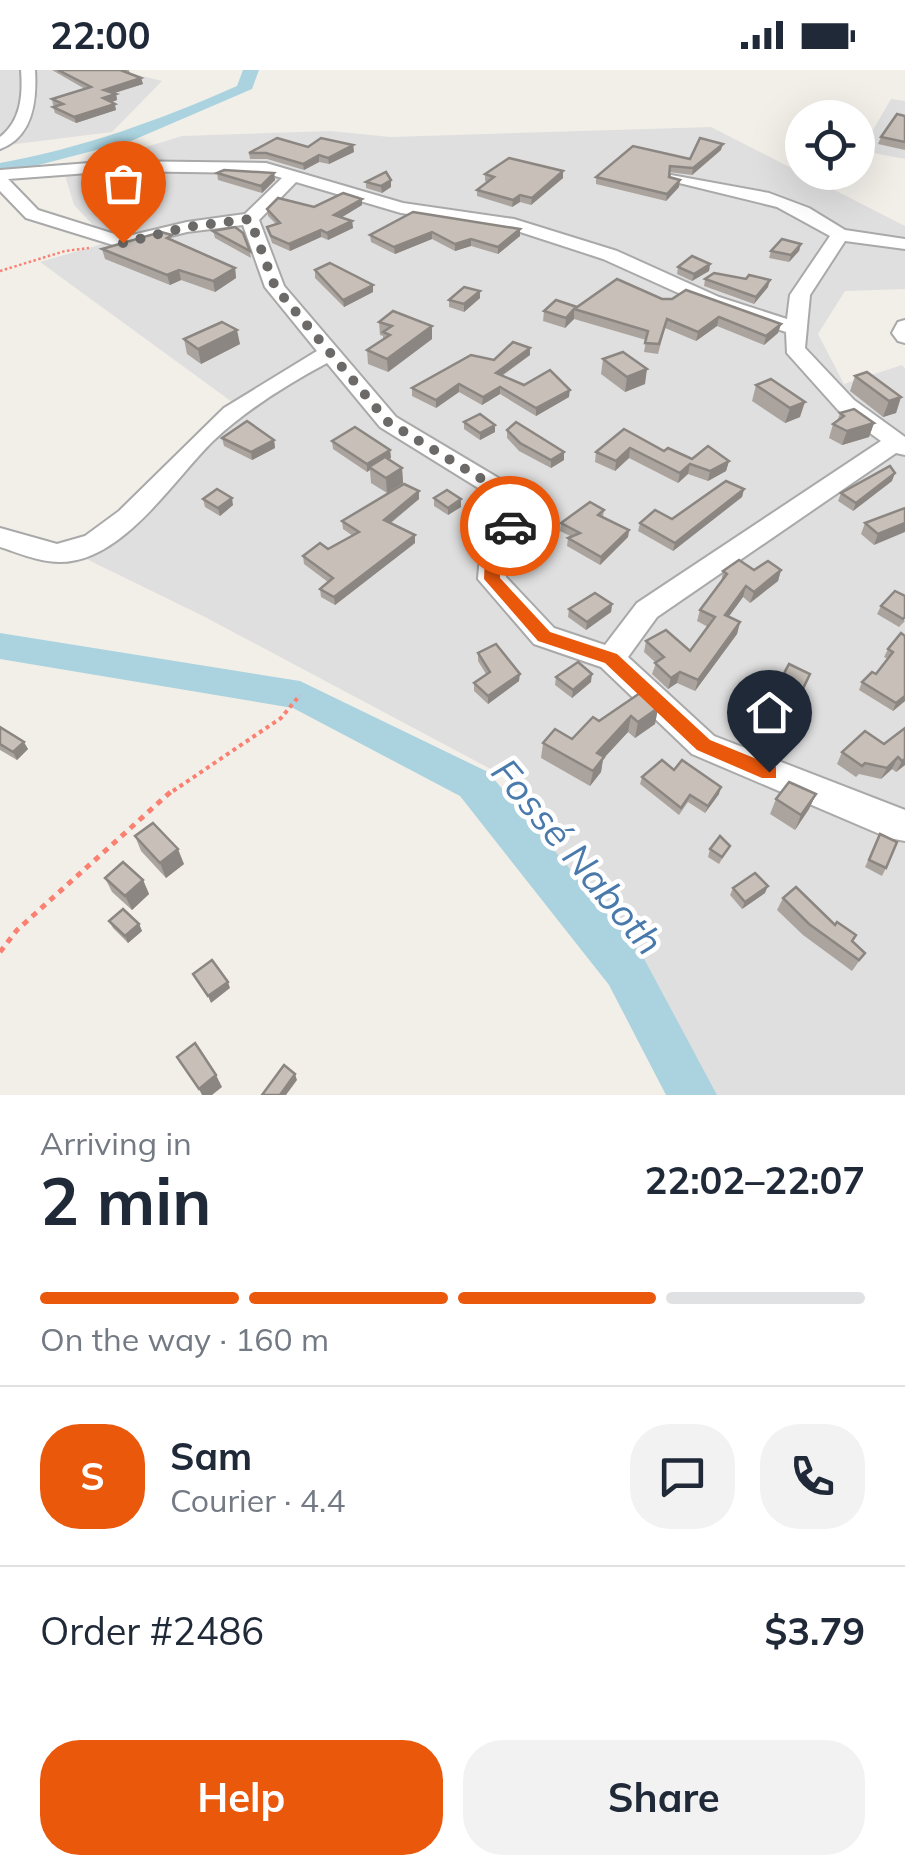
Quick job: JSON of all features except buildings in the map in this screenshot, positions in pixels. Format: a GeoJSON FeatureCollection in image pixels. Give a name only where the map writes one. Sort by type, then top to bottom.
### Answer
{"type":"FeatureCollection","features":[{"type":"Feature","properties":{"kind":"street"},"geometry":{"type":"LineString","coordinates":[[0,144],[14,138],[21,128],[28,70]]}},
{"type":"Feature","properties":{"kind":"street"},"geometry":{"type":"LineString","coordinates":[[0,178],[134,166],[238,166],[294,175],[402,208],[514,224],[610,254],[712,301],[796,329]]}},
{"type":"Feature","properties":{"kind":"street"},"geometry":{"type":"LineString","coordinates":[[0,178],[32,214],[123,243],[187,227],[250,219],[294,175]]}},
{"type":"Feature","properties":{"kind":"street"},"geometry":{"type":"LineString","coordinates":[[677,178],[748,192],[813,213],[840,235],[905,244]]}},
{"type":"Feature","properties":{"kind":"street"},"geometry":{"type":"LineString","coordinates":[[250,219],[275,287],[388,422],[523,504],[493,554],[492,579],[544,636],[611,658],[704,745],[901,827],[905,824]]}},
{"type":"Feature","properties":{"kind":"street"},"geometry":{"type":"LineString","coordinates":[[611,658],[647,610],[901,445],[846,405],[794,349],[800,295],[840,235]]}},
{"type":"Feature","properties":{"kind":"street"},"geometry":{"type":"LineString","coordinates":[[905,326],[905,337]]}},
{"type":"Feature","properties":{"kind":"street"},"geometry":{"type":"LineString","coordinates":[[0,537],[46,552],[72,552],[116,528],[202,439],[262,388],[330,353]]}},
{"type":"Feature","properties":{"kind":"path"},"geometry":{"type":"LineString","coordinates":[[0,271],[65,250],[123,243]]}},
{"type":"Feature","properties":{"kind":"path"},"geometry":{"type":"LineString","coordinates":[[0,952],[17,930],[177,788],[281,718],[300,695]]}},
{"type":"Feature","properties":{"kind":"shaded area"},"geometry":{"type":"Polygon","coordinates":[[[0,70],[118,70],[162,81],[112,132],[0,146],[0,70]]]}},
{"type":"Feature","properties":{"kind":"shaded area"},"geometry":{"type":"Polygon","coordinates":[[[891,99],[905,101],[905,159],[875,153],[875,127],[891,99]]]}},
{"type":"Feature","properties":{"kind":"shaded area"},"geometry":{"type":"Polygon","coordinates":[[[711,127],[785,165],[785,190],[834,190],[905,226],[905,289],[845,291],[818,334],[844,384],[902,365],[905,368],[905,1095],[693,1095],[515,782],[205,617],[72,552],[239,407],[40,262],[109,242],[74,205],[64,172],[182,136],[331,131],[390,137],[711,127]]]}},
{"type":"Feature","properties":{"kind":"waterway","name":"Fossé Naboth"},"geometry":{"type":"LineString","coordinates":[[0,169],[94,147],[185,115],[244,89],[251,70]]}},
{"type":"Feature","properties":{"kind":"waterway","name":"Fossé Naboth"},"geometry":{"type":"LineString","coordinates":[[0,646],[300,695],[474,784],[625,969],[692,1095]]}},
{"type":"Feature","properties":{"kind":"way so far"},"geometry":{"type":"LineString","coordinates":[[123,243],[187,227],[250,219],[275,287],[388,422],[523,504],[510,526]]}},
{"type":"Feature","properties":{"kind":"route"},"geometry":{"type":"LineString","coordinates":[[510,526],[493,554],[492,579],[544,636],[611,658],[704,745],[769,772]]}}]}
